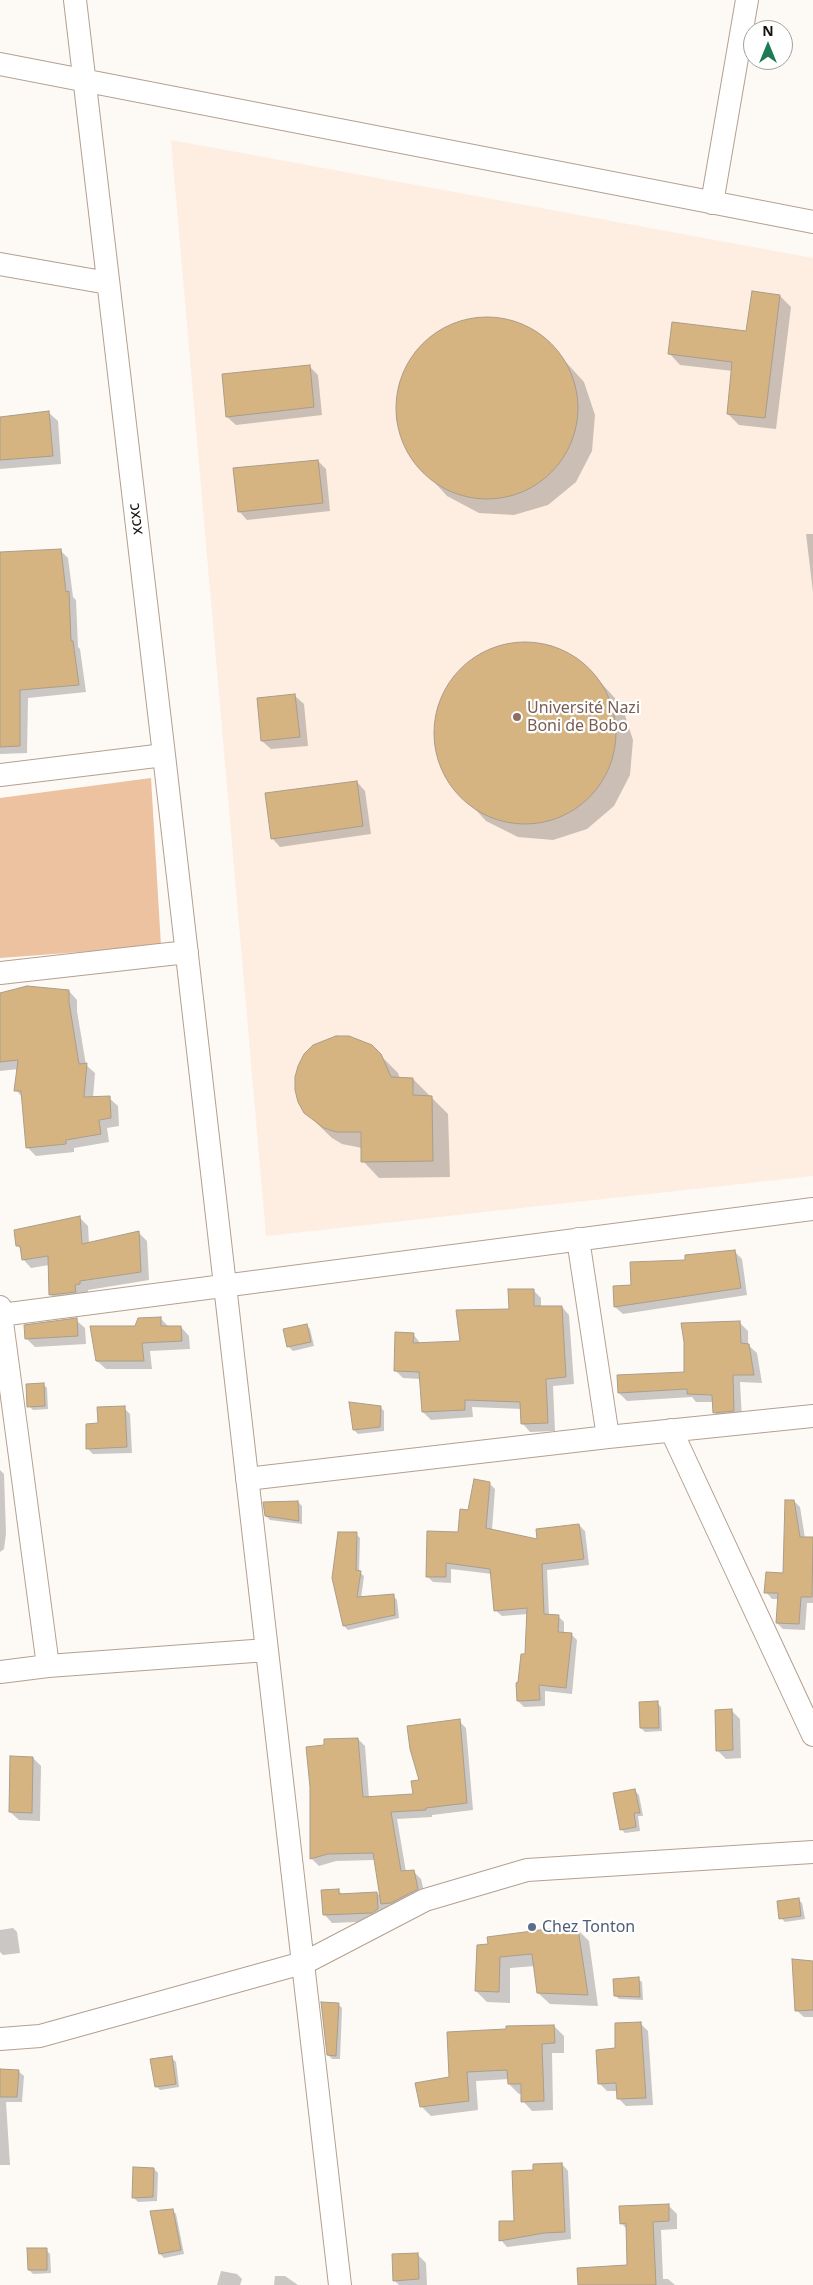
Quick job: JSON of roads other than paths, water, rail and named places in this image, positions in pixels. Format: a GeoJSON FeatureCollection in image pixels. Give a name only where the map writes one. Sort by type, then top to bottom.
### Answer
{"type":"FeatureCollection","features":[{"type":"Feature","properties":{"kind":"street","name":"xcxc"},"geometry":{"type":"LineString","coordinates":[[75,0],[187,952],[340,2285]]}},
{"type":"Feature","properties":{"kind":"street"},"geometry":{"type":"LineString","coordinates":[[712,203],[747,0]]}},
{"type":"Feature","properties":{"kind":"street"},"geometry":{"type":"LineString","coordinates":[[0,64],[813,222]]}},
{"type":"Feature","properties":{"kind":"street"},"geometry":{"type":"LineString","coordinates":[[0,264],[108,284]]}},
{"type":"Feature","properties":{"kind":"street"},"geometry":{"type":"LineString","coordinates":[[0,775],[164,755]]}},
{"type":"Feature","properties":{"kind":"street"},"geometry":{"type":"LineString","coordinates":[[0,973],[187,952]]}},
{"type":"Feature","properties":{"kind":"street"},"geometry":{"type":"LineString","coordinates":[[48,1666],[0,1312],[813,1209]]}},
{"type":"Feature","properties":{"kind":"street"},"geometry":{"type":"LineString","coordinates":[[578,1239],[608,1437]]}},
{"type":"Feature","properties":{"kind":"street"},"geometry":{"type":"LineString","coordinates":[[248,1479],[608,1437],[813,1416]]}},
{"type":"Feature","properties":{"kind":"street"},"geometry":{"type":"LineString","coordinates":[[672,1430],[813,1735]]}},
{"type":"Feature","properties":{"kind":"street"},"geometry":{"type":"LineString","coordinates":[[0,1672],[48,1666],[267,1650]]}},
{"type":"Feature","properties":{"kind":"street"},"geometry":{"type":"LineString","coordinates":[[0,2039],[40,2036],[303,1963],[425,1900],[527,1870],[813,1852]]}},
{"type":"Feature","properties":{"kind":"place","name":"Université Nazi Boni de Bobo"},"geometry":{"type":"Point","coordinates":[517,717]}},
{"type":"Feature","properties":{"kind":"place","name":"Chez Tonton"},"geometry":{"type":"Point","coordinates":[532,1927]}}]}
